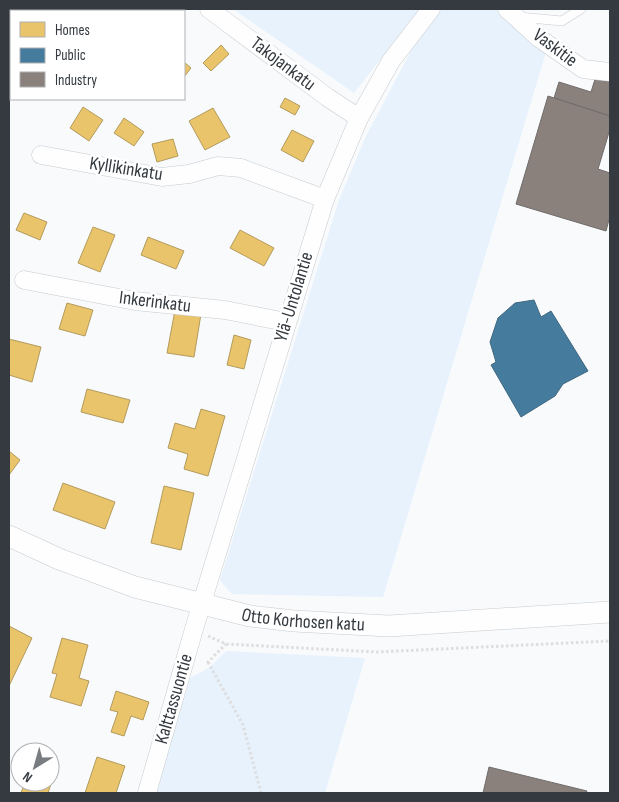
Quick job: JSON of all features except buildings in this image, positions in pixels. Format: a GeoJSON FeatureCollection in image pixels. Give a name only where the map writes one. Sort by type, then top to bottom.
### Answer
{"type":"FeatureCollection","features":[{"type":"Feature","properties":{"kind":"street","name":"Takojankatu"},"geometry":{"type":"LineString","coordinates":[[209,9],[359,118]]}},
{"type":"Feature","properties":{"kind":"street","name":"Ylä-Untolantie"},"geometry":{"type":"LineString","coordinates":[[203,605],[286,322],[325,199],[359,118],[391,61],[431,9]]}},
{"type":"Feature","properties":{"kind":"street","name":"Vaskitie"},"geometry":{"type":"LineString","coordinates":[[512,13],[539,38],[583,69],[610,72]]}},
{"type":"Feature","properties":{"kind":"street","name":"Kyllikinkatu"},"geometry":{"type":"LineString","coordinates":[[41,155],[162,177],[189,174],[218,166],[241,168],[325,199]]}},
{"type":"Feature","properties":{"kind":"street","name":"Inkerinkatu"},"geometry":{"type":"LineString","coordinates":[[24,280],[135,301],[224,310],[286,322]]}},
{"type":"Feature","properties":{"kind":"street","name":"Otto Korhosen katu"},"geometry":{"type":"LineString","coordinates":[[9,536],[105,576],[203,605],[250,616],[294,621],[389,626],[610,612]]}},
{"type":"Feature","properties":{"kind":"street","name":"Kalttassuontie"},"geometry":{"type":"LineString","coordinates":[[147,793],[203,605]]}},
{"type":"Feature","properties":{"kind":"lane"},"geometry":{"type":"LineString","coordinates":[[512,13],[562,21],[581,9]]}},
{"type":"Feature","properties":{"kind":"path"},"geometry":{"type":"LineString","coordinates":[[183,671],[208,662],[226,644]]}},
{"type":"Feature","properties":{"kind":"path"},"geometry":{"type":"LineString","coordinates":[[208,662],[243,725],[261,793]]}},
{"type":"Feature","properties":{"kind":"shaded area"},"geometry":{"type":"Polygon","coordinates":[[[233,9],[420,9],[354,93],[233,9]]]}},
{"type":"Feature","properties":{"kind":"shaded area"},"geometry":{"type":"Polygon","coordinates":[[[441,9],[500,9],[546,52],[383,597],[232,594],[220,580],[339,200],[366,136],[418,38],[441,9]]]}},
{"type":"Feature","properties":{"kind":"shaded area"},"geometry":{"type":"Polygon","coordinates":[[[226,651],[365,658],[325,793],[156,793],[190,678],[209,668],[226,651]]]}}]}
